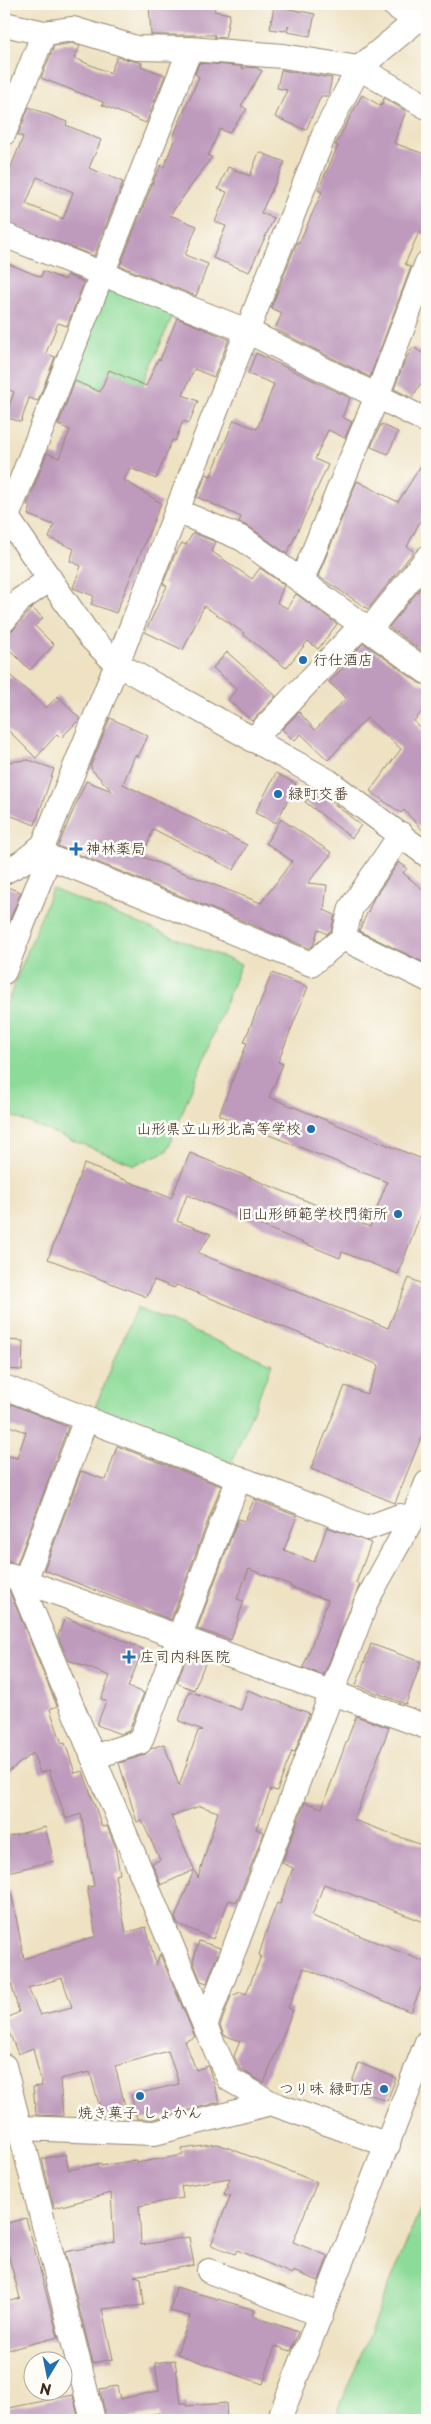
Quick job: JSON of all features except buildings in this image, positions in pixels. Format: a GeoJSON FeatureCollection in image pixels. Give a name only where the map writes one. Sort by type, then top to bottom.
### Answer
{"type":"FeatureCollection","features":[{"type":"Feature","properties":{"kind":"street"},"geometry":{"type":"LineString","coordinates":[[4,972],[43,853],[43,846],[117,664],[325,132],[360,68],[422,17],[393,4]]}},
{"type":"Feature","properties":{"kind":"street"},"geometry":{"type":"LineString","coordinates":[[4,24],[44,33],[72,29],[136,48],[190,49],[283,56],[360,68],[427,107]]}},
{"type":"Feature","properties":{"kind":"street"},"geometry":{"type":"LineString","coordinates":[[4,133],[44,33]]}},
{"type":"Feature","properties":{"kind":"street"},"geometry":{"type":"LineString","coordinates":[[190,49],[104,273],[5,515],[90,637],[117,664],[328,781],[427,855]]}},
{"type":"Feature","properties":{"kind":"street"},"geometry":{"type":"LineString","coordinates":[[4,235],[247,331],[427,422]]}},
{"type":"Feature","properties":{"kind":"street"},"geometry":{"type":"LineString","coordinates":[[302,580],[377,396],[427,263]]}},
{"type":"Feature","properties":{"kind":"street"},"geometry":{"type":"LineString","coordinates":[[177,511],[243,538],[427,672]]}},
{"type":"Feature","properties":{"kind":"street"},"geometry":{"type":"LineString","coordinates":[[253,740],[367,627],[427,558]]}},
{"type":"Feature","properties":{"kind":"street"},"geometry":{"type":"LineString","coordinates":[[4,620],[20,600],[50,579]]}},
{"type":"Feature","properties":{"kind":"street"},"geometry":{"type":"LineString","coordinates":[[4,872],[43,853],[311,964],[343,938],[351,908],[401,834]]}},
{"type":"Feature","properties":{"kind":"street"},"geometry":{"type":"LineString","coordinates":[[343,938],[427,979]]}},
{"type":"Feature","properties":{"kind":"street"},"geometry":{"type":"LineString","coordinates":[[4,1387],[367,1528],[400,1516],[412,1520]]}},
{"type":"Feature","properties":{"kind":"street"},"geometry":{"type":"LineString","coordinates":[[86,1419],[16,1578],[229,2079],[270,2103],[388,2145]]}},
{"type":"Feature","properties":{"kind":"street"},"geometry":{"type":"LineString","coordinates":[[93,1757],[140,1742],[239,1478]]}},
{"type":"Feature","properties":{"kind":"street"},"geometry":{"type":"LineString","coordinates":[[205,2026],[367,1600],[412,1520],[427,1483]]}},
{"type":"Feature","properties":{"kind":"street"},"geometry":{"type":"LineString","coordinates":[[16,1578],[427,1727]]}},
{"type":"Feature","properties":{"kind":"street"},"geometry":{"type":"LineString","coordinates":[[279,2420],[427,2042]]}},
{"type":"Feature","properties":{"kind":"street"},"geometry":{"type":"LineString","coordinates":[[4,2066],[94,2420]]}},
{"type":"Feature","properties":{"kind":"street"},"geometry":{"type":"LineString","coordinates":[[20,2128],[155,2134],[270,2103]]}},
{"type":"Feature","properties":{"kind":"street"},"geometry":{"type":"LineString","coordinates":[[209,2271],[321,2315]]}},
{"type":"Feature","properties":{"kind":"green space"},"geometry":{"type":"Polygon","coordinates":[[[114,287],[175,310],[135,403],[70,377],[100,294],[114,287]]]}},
{"type":"Feature","properties":{"kind":"green space"},"geometry":{"type":"Polygon","coordinates":[[[52,889],[241,964],[167,1151],[134,1165],[4,1113],[4,1011],[52,889]]]}},
{"type":"Feature","properties":{"kind":"green space"},"geometry":{"type":"Polygon","coordinates":[[[136,1308],[272,1364],[229,1469],[93,1412],[136,1308]]]}},
{"type":"Feature","properties":{"kind":"green space"},"geometry":{"type":"Polygon","coordinates":[[[427,2192],[427,2420],[334,2420],[427,2192]]]}},
{"type":"Feature","properties":{"kind":"place","name":"行仕酒店"},"geometry":{"type":"Point","coordinates":[303,660]}},
{"type":"Feature","properties":{"kind":"place","name":"緑町交番"},"geometry":{"type":"Point","coordinates":[278,794]}},
{"type":"Feature","properties":{"kind":"place","name":"神林薬局"},"geometry":{"type":"Point","coordinates":[76,849]}},
{"type":"Feature","properties":{"kind":"place","name":"山形県立山形北高等学校"},"geometry":{"type":"Point","coordinates":[311,1129]}},
{"type":"Feature","properties":{"kind":"place","name":"旧山形師範学校門衛所"},"geometry":{"type":"Point","coordinates":[398,1214]}},
{"type":"Feature","properties":{"kind":"place","name":"庄司内科医院"},"geometry":{"type":"Point","coordinates":[129,1657]}},
{"type":"Feature","properties":{"kind":"place","name":"つり味 緑町店"},"geometry":{"type":"Point","coordinates":[384,2089]}},
{"type":"Feature","properties":{"kind":"place","name":"焼き菓子 しょかん"},"geometry":{"type":"Point","coordinates":[140,2096]}}]}
